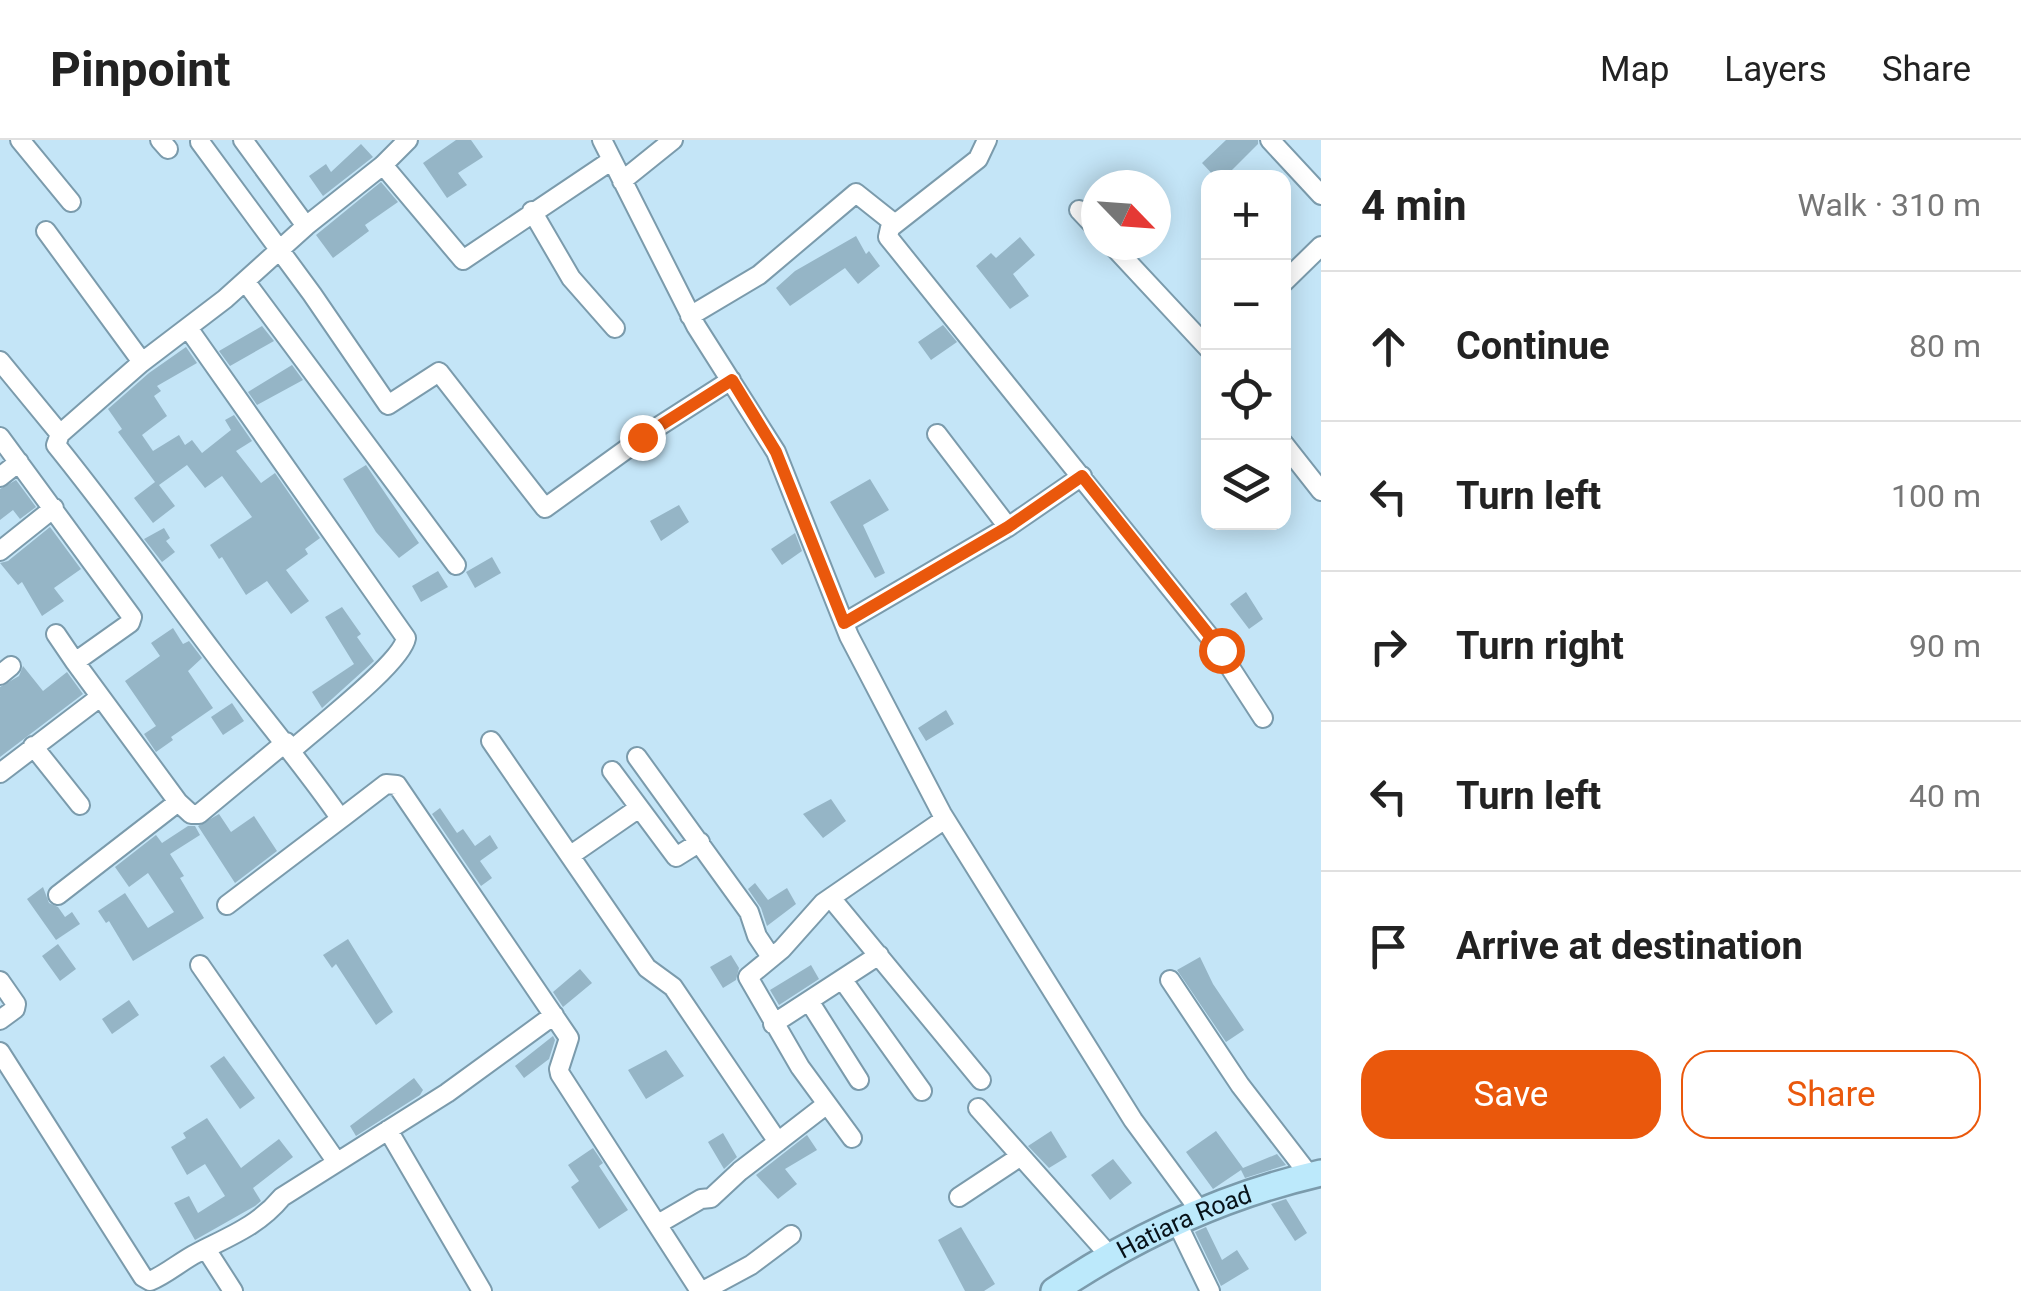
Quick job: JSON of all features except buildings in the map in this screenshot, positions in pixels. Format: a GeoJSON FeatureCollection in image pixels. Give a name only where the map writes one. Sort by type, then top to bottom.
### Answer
{"type":"FeatureCollection","features":[{"type":"Feature","properties":{"kind":"street"},"geometry":{"type":"LineString","coordinates":[[20,140],[71,202]]}},
{"type":"Feature","properties":{"kind":"street"},"geometry":{"type":"LineString","coordinates":[[243,140],[306,226]]}},
{"type":"Feature","properties":{"kind":"street"},"geometry":{"type":"LineString","coordinates":[[343,817],[338,816],[56,446],[60,434],[142,362],[188,328],[408,140]]}},
{"type":"Feature","properties":{"kind":"street"},"geometry":{"type":"LineString","coordinates":[[602,140],[690,316],[776,452],[844,623],[945,819],[1133,1120],[1200,1211]]}},
{"type":"Feature","properties":{"kind":"street"},"geometry":{"type":"LineString","coordinates":[[622,181],[672,140]]}},
{"type":"Feature","properties":{"kind":"street"},"geometry":{"type":"LineString","coordinates":[[987,140],[978,159],[895,224],[887,231],[888,237],[1213,640],[1264,718]]}},
{"type":"Feature","properties":{"kind":"street"},"geometry":{"type":"LineString","coordinates":[[1270,140],[1318,186]]}},
{"type":"Feature","properties":{"kind":"street"},"geometry":{"type":"LineString","coordinates":[[200,142],[388,405],[439,372],[545,508],[652,430],[732,380]]}},
{"type":"Feature","properties":{"kind":"street"},"geometry":{"type":"LineString","coordinates":[[384,164],[461,260],[612,160]]}},
{"type":"Feature","properties":{"kind":"street"},"geometry":{"type":"LineString","coordinates":[[690,316],[759,274],[856,193],[895,224]]}},
{"type":"Feature","properties":{"kind":"street"},"geometry":{"type":"LineString","coordinates":[[532,212],[571,278],[615,328]]}},
{"type":"Feature","properties":{"kind":"street"},"geometry":{"type":"LineString","coordinates":[[46,231],[142,362]]}},
{"type":"Feature","properties":{"kind":"street"},"geometry":{"type":"LineString","coordinates":[[1291,275],[1321,246]]}},
{"type":"Feature","properties":{"kind":"street"},"geometry":{"type":"LineString","coordinates":[[1126,260],[1201,340]]}},
{"type":"Feature","properties":{"kind":"street"},"geometry":{"type":"LineString","coordinates":[[245,280],[456,565]]}},
{"type":"Feature","properties":{"kind":"street"},"geometry":{"type":"LineString","coordinates":[[56,634],[178,802],[191,814],[199,814],[288,746],[385,669],[405,646],[406,638],[188,328]]}},
{"type":"Feature","properties":{"kind":"street"},"geometry":{"type":"LineString","coordinates":[[0,361],[60,434]]}},
{"type":"Feature","properties":{"kind":"street"},"geometry":{"type":"LineString","coordinates":[[937,434],[1008,527]]}},
{"type":"Feature","properties":{"kind":"street"},"geometry":{"type":"LineString","coordinates":[[0,438],[132,617],[130,623],[75,662]]}},
{"type":"Feature","properties":{"kind":"street"},"geometry":{"type":"LineString","coordinates":[[1291,453],[1321,491]]}},
{"type":"Feature","properties":{"kind":"street"},"geometry":{"type":"LineString","coordinates":[[0,477],[19,462]]}},
{"type":"Feature","properties":{"kind":"street"},"geometry":{"type":"LineString","coordinates":[[844,623],[1008,527],[1082,476]]}},
{"type":"Feature","properties":{"kind":"street"},"geometry":{"type":"LineString","coordinates":[[0,550],[54,508]]}},
{"type":"Feature","properties":{"kind":"street"},"geometry":{"type":"LineString","coordinates":[[0,774],[100,697]]}},
{"type":"Feature","properties":{"kind":"street"},"geometry":{"type":"LineString","coordinates":[[491,740],[647,968],[672,987],[778,1142]]}},
{"type":"Feature","properties":{"kind":"street"},"geometry":{"type":"LineString","coordinates":[[32,746],[80,805]]}},
{"type":"Feature","properties":{"kind":"street"},"geometry":{"type":"LineString","coordinates":[[637,758],[749,912],[757,936],[771,957]]}},
{"type":"Feature","properties":{"kind":"street"},"geometry":{"type":"LineString","coordinates":[[612,771],[676,857],[700,842]]}},
{"type":"Feature","properties":{"kind":"street"},"geometry":{"type":"LineString","coordinates":[[227,906],[386,784],[397,785],[569,1038],[560,1074],[702,1291],[750,1266],[791,1235]]}},
{"type":"Feature","properties":{"kind":"street"},"geometry":{"type":"LineString","coordinates":[[58,895],[178,802]]}},
{"type":"Feature","properties":{"kind":"street"},"geometry":{"type":"LineString","coordinates":[[572,855],[639,808]]}},
{"type":"Feature","properties":{"kind":"street"},"geometry":{"type":"LineString","coordinates":[[852,1138],[773,1024],[748,980],[749,974],[831,898],[945,819]]}},
{"type":"Feature","properties":{"kind":"street"},"geometry":{"type":"LineString","coordinates":[[831,898],[981,1080]]}},
{"type":"Feature","properties":{"kind":"street"},"geometry":{"type":"LineString","coordinates":[[773,1024],[878,955]]}},
{"type":"Feature","properties":{"kind":"street"},"geometry":{"type":"LineString","coordinates":[[200,964],[336,1162]]}},
{"type":"Feature","properties":{"kind":"street"},"geometry":{"type":"LineString","coordinates":[[842,979],[922,1091]]}},
{"type":"Feature","properties":{"kind":"street"},"geometry":{"type":"LineString","coordinates":[[1170,980],[1240,1085],[1316,1174]]}},
{"type":"Feature","properties":{"kind":"street"},"geometry":{"type":"LineString","coordinates":[[0,981],[16,1004],[15,1010],[0,1020]]}},
{"type":"Feature","properties":{"kind":"street"},"geometry":{"type":"LineString","coordinates":[[810,1001],[859,1080]]}},
{"type":"Feature","properties":{"kind":"street"},"geometry":{"type":"LineString","coordinates":[[0,1052],[143,1277],[150,1282],[248,1229],[272,1211],[282,1196],[447,1093],[554,1015]]}},
{"type":"Feature","properties":{"kind":"street"},"geometry":{"type":"LineString","coordinates":[[658,1224],[701,1199],[711,1198],[827,1104]]}},
{"type":"Feature","properties":{"kind":"street"},"geometry":{"type":"LineString","coordinates":[[978,1108],[1109,1255]]}},
{"type":"Feature","properties":{"kind":"street"},"geometry":{"type":"LineString","coordinates":[[388,1130],[482,1291]]}},
{"type":"Feature","properties":{"kind":"street"},"geometry":{"type":"LineString","coordinates":[[959,1197],[1021,1156]]}},
{"type":"Feature","properties":{"kind":"street","name":"Hatiara Road"},"geometry":{"type":"LineString","coordinates":[[1054,1291],[1109,1255],[1176,1221],[1316,1174]]}},
{"type":"Feature","properties":{"kind":"street"},"geometry":{"type":"LineString","coordinates":[[1176,1221],[1210,1291]]}},
{"type":"Feature","properties":{"kind":"street"},"geometry":{"type":"LineString","coordinates":[[206,1249],[233,1291]]}},
{"type":"Feature","properties":{"kind":"route"},"geometry":{"type":"LineString","coordinates":[[642,437],[732,380],[776,452],[844,623],[1008,527],[1082,476],[1221,650]]}}]}
